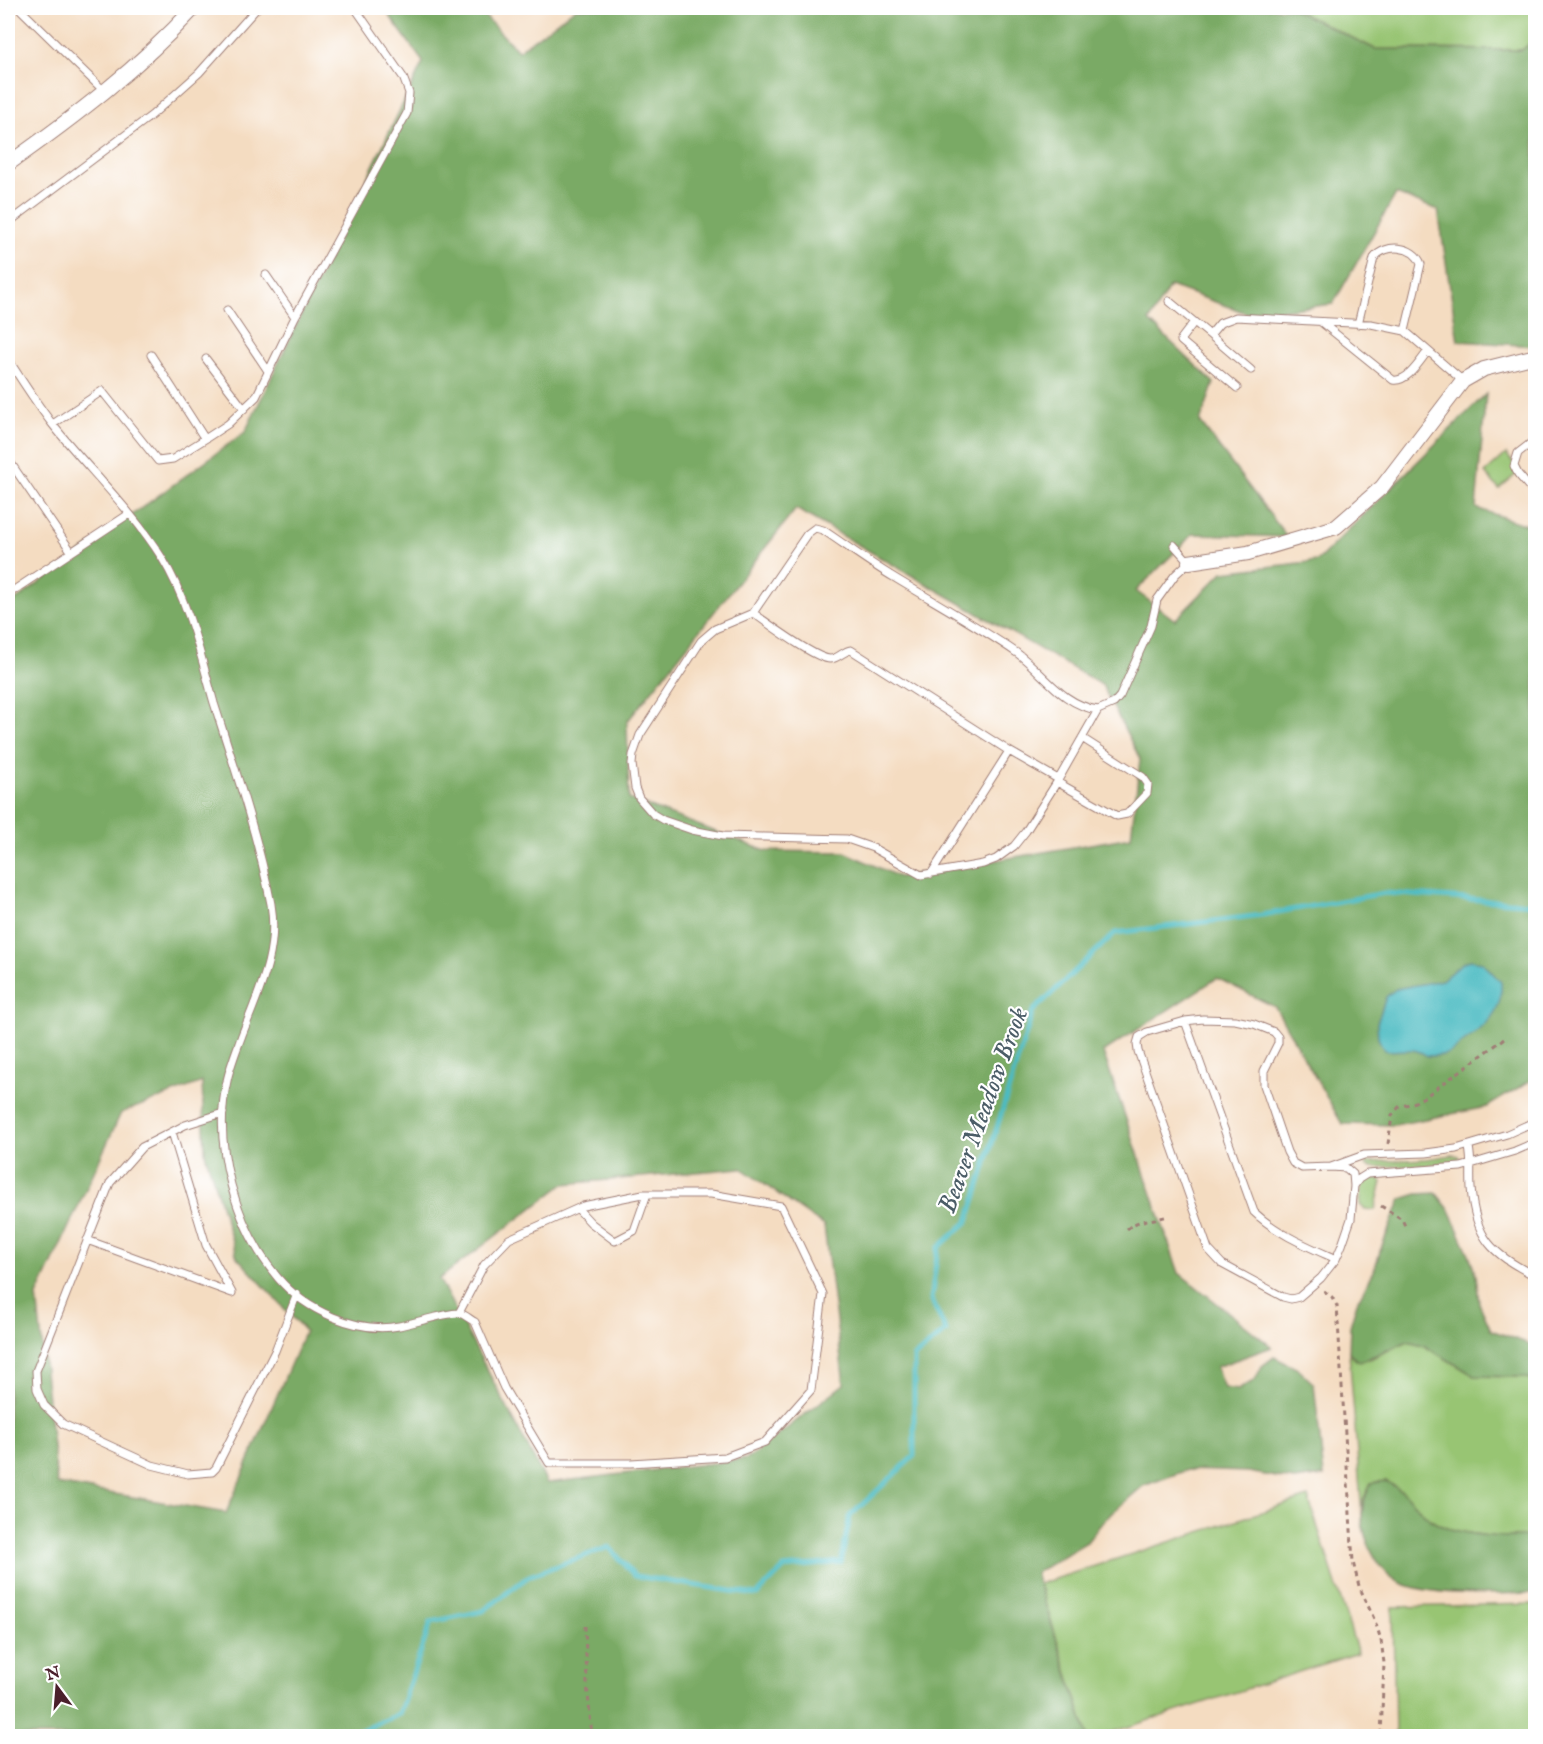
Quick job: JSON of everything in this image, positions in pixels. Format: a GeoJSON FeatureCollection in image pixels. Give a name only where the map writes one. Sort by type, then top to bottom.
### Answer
{"type":"FeatureCollection","features":[{"type":"Feature","properties":{"kind":"street"},"geometry":{"type":"LineString","coordinates":[[8,164],[104,91],[144,57],[194,8]]}},
{"type":"Feature","properties":{"kind":"street"},"geometry":{"type":"LineString","coordinates":[[1189,562],[1248,553],[1328,530],[1343,523],[1389,479],[1463,381],[1484,369],[1536,356]]}},
{"type":"Feature","properties":{"kind":"lane"},"geometry":{"type":"LineString","coordinates":[[19,8],[104,91]]}},
{"type":"Feature","properties":{"kind":"lane"},"geometry":{"type":"LineString","coordinates":[[8,223],[152,115],[199,74],[257,8]]}},
{"type":"Feature","properties":{"kind":"lane"},"geometry":{"type":"LineString","coordinates":[[53,424],[102,391],[159,461],[173,459],[228,424],[256,397],[295,316],[407,113],[409,93],[403,77],[355,8]]}},
{"type":"Feature","properties":{"kind":"lane"},"geometry":{"type":"LineString","coordinates":[[1358,324],[1374,258],[1378,252],[1390,248],[1413,252],[1418,256],[1421,264],[1405,331]]}},
{"type":"Feature","properties":{"kind":"lane"},"geometry":{"type":"LineString","coordinates":[[266,275],[295,316]]}},
{"type":"Feature","properties":{"kind":"lane"},"geometry":{"type":"LineString","coordinates":[[1168,301],[1251,370]]}},
{"type":"Feature","properties":{"kind":"lane"},"geometry":{"type":"LineString","coordinates":[[227,310],[268,371]]}},
{"type":"Feature","properties":{"kind":"lane"},"geometry":{"type":"LineString","coordinates":[[1210,335],[1220,323],[1236,317],[1371,324],[1405,331],[1463,381]]}},
{"type":"Feature","properties":{"kind":"lane"},"geometry":{"type":"LineString","coordinates":[[1194,322],[1181,337],[1181,341],[1237,388]]}},
{"type":"Feature","properties":{"kind":"lane"},"geometry":{"type":"LineString","coordinates":[[1321,322],[1393,380],[1397,381],[1405,377],[1428,351]]}},
{"type":"Feature","properties":{"kind":"lane"},"geometry":{"type":"LineString","coordinates":[[151,355],[205,439]]}},
{"type":"Feature","properties":{"kind":"lane"},"geometry":{"type":"LineString","coordinates":[[8,359],[53,424],[129,514],[162,558],[182,598],[259,848],[271,908],[272,951],[262,987],[226,1082],[222,1128],[228,1175],[239,1211],[255,1243],[279,1279],[335,1320],[394,1328],[459,1313],[475,1322],[504,1388],[549,1463],[630,1463],[725,1457],[765,1442],[811,1390],[823,1294],[781,1206],[711,1194],[647,1194],[578,1209],[509,1239],[484,1265],[459,1313]]}},
{"type":"Feature","properties":{"kind":"lane"},"geometry":{"type":"LineString","coordinates":[[206,359],[244,409]]}},
{"type":"Feature","properties":{"kind":"lane"},"geometry":{"type":"LineString","coordinates":[[1536,439],[1518,453],[1514,466],[1536,495]]}},
{"type":"Feature","properties":{"kind":"lane"},"geometry":{"type":"LineString","coordinates":[[8,459],[71,551]]}},
{"type":"Feature","properties":{"kind":"lane"},"geometry":{"type":"LineString","coordinates":[[8,594],[129,514]]}},
{"type":"Feature","properties":{"kind":"lane"},"geometry":{"type":"LineString","coordinates":[[1098,710],[1081,706],[1066,698],[1018,654],[819,529],[811,530],[807,534],[753,613],[715,629],[707,635],[645,726],[636,746],[632,765],[636,788],[645,806],[653,814],[677,826],[723,836],[841,838],[856,841],[873,848],[916,874],[931,874],[983,864],[1014,846],[1057,781],[1098,710],[1114,703],[1120,696],[1151,626],[1157,600],[1175,575],[1189,562],[1174,545]]}},
{"type":"Feature","properties":{"kind":"lane"},"geometry":{"type":"LineString","coordinates":[[753,613],[796,643],[827,659],[851,650],[1057,781],[1118,816],[1127,814],[1148,794],[1148,784],[1143,777],[1082,738]]}},
{"type":"Feature","properties":{"kind":"lane"},"geometry":{"type":"LineString","coordinates":[[931,874],[1010,751]]}},
{"type":"Feature","properties":{"kind":"lane"},"geometry":{"type":"LineString","coordinates":[[1219,1018],[1265,1027],[1276,1034],[1278,1043],[1262,1078],[1287,1152],[1298,1167],[1331,1167],[1349,1169],[1353,1176],[1351,1219],[1335,1259],[1315,1284],[1299,1297],[1287,1299],[1222,1264],[1208,1249],[1137,1044],[1138,1037],[1144,1033],[1185,1021],[1219,1018]]}},
{"type":"Feature","properties":{"kind":"lane"},"geometry":{"type":"LineString","coordinates":[[1185,1021],[1254,1212],[1276,1229],[1335,1259]]}},
{"type":"Feature","properties":{"kind":"lane"},"geometry":{"type":"LineString","coordinates":[[223,1113],[186,1125],[142,1147],[110,1183],[36,1371],[37,1389],[44,1405],[63,1424],[152,1465],[188,1474],[212,1472],[276,1351],[297,1294]]}},
{"type":"Feature","properties":{"kind":"lane"},"geometry":{"type":"LineString","coordinates":[[1331,1167],[1364,1155],[1426,1153],[1469,1146],[1507,1134],[1536,1121]]}},
{"type":"Feature","properties":{"kind":"lane"},"geometry":{"type":"LineString","coordinates":[[87,1240],[232,1293],[206,1245],[172,1132]]}},
{"type":"Feature","properties":{"kind":"lane"},"geometry":{"type":"LineString","coordinates":[[1354,1186],[1367,1174],[1472,1165],[1536,1142]]}},
{"type":"Feature","properties":{"kind":"lane"},"geometry":{"type":"LineString","coordinates":[[1469,1146],[1473,1203],[1488,1242],[1502,1257],[1536,1276]]}},
{"type":"Feature","properties":{"kind":"lane"},"geometry":{"type":"LineString","coordinates":[[578,1209],[591,1223],[615,1241],[634,1231],[647,1194]]}},
{"type":"Feature","properties":{"kind":"path"},"geometry":{"type":"LineString","coordinates":[[1387,1149],[1392,1116],[1400,1107],[1426,1096],[1504,1039]]}},
{"type":"Feature","properties":{"kind":"path"},"geometry":{"type":"LineString","coordinates":[[1381,1206],[1402,1219],[1405,1226]]}},
{"type":"Feature","properties":{"kind":"path"},"geometry":{"type":"LineString","coordinates":[[1127,1229],[1138,1220],[1154,1220],[1168,1216]]}},
{"type":"Feature","properties":{"kind":"path"},"geometry":{"type":"LineString","coordinates":[[1315,1284],[1335,1302],[1338,1318],[1353,1562],[1359,1586],[1381,1640],[1384,1663],[1380,1737]]}},
{"type":"Feature","properties":{"kind":"path"},"geometry":{"type":"LineString","coordinates":[[585,1626],[592,1737]]}},
{"type":"Feature","properties":{"kind":"green space"},"geometry":{"type":"Polygon","coordinates":[[[384,8],[477,8],[518,51],[576,8],[1291,8],[1375,49],[1522,50],[1535,39],[1535,346],[1458,341],[1438,210],[1396,194],[1333,304],[1249,314],[1170,286],[1149,321],[1214,383],[1200,422],[1287,537],[1193,534],[1136,591],[1175,620],[1223,572],[1317,561],[1486,394],[1476,508],[1535,528],[1536,1077],[1487,1107],[1395,1125],[1342,1124],[1275,1007],[1217,978],[1103,1052],[1179,1273],[1272,1347],[1216,1367],[1224,1388],[1238,1390],[1255,1380],[1262,1366],[1274,1357],[1298,1369],[1314,1384],[1324,1476],[1294,1480],[1248,1472],[1187,1470],[1143,1486],[1105,1519],[1087,1542],[1035,1573],[1088,1736],[8,1736],[8,606],[245,432],[423,62],[384,8]],[[796,509],[627,722],[629,799],[766,851],[845,852],[899,877],[1131,837],[1140,759],[1102,685],[796,509]],[[202,1082],[121,1113],[37,1296],[57,1484],[226,1513],[305,1331],[237,1257],[205,1153],[202,1082]],[[741,1168],[564,1184],[439,1279],[547,1483],[747,1459],[844,1384],[824,1226],[741,1168]]]}},
{"type":"Feature","properties":{"kind":"green space"},"geometry":{"type":"Polygon","coordinates":[[[1291,8],[1535,8],[1535,39],[1522,50],[1375,49],[1291,8]]]}},
{"type":"Feature","properties":{"kind":"green space"},"geometry":{"type":"Polygon","coordinates":[[[1506,454],[1520,471],[1499,489],[1485,473],[1506,454]]]}},
{"type":"Feature","properties":{"kind":"green space"},"geometry":{"type":"Polygon","coordinates":[[[1459,1156],[1460,1159],[1427,1165],[1370,1167],[1366,1165],[1367,1162],[1427,1159],[1459,1156]]]}},
{"type":"Feature","properties":{"kind":"green space"},"geometry":{"type":"Polygon","coordinates":[[[1367,1179],[1379,1179],[1382,1182],[1375,1210],[1365,1209],[1360,1205],[1362,1184],[1367,1179]]]}},
{"type":"Feature","properties":{"kind":"green space"},"geometry":{"type":"Polygon","coordinates":[[[1436,1193],[1448,1208],[1469,1254],[1476,1275],[1479,1303],[1491,1330],[1535,1346],[1535,1380],[1521,1377],[1475,1376],[1423,1345],[1408,1341],[1360,1362],[1349,1352],[1350,1326],[1357,1302],[1374,1271],[1401,1199],[1417,1194],[1436,1193]]]}},
{"type":"Feature","properties":{"kind":"green space"},"geometry":{"type":"Polygon","coordinates":[[[1408,1341],[1423,1345],[1475,1376],[1521,1377],[1535,1380],[1535,1535],[1487,1536],[1449,1529],[1434,1522],[1405,1494],[1386,1481],[1371,1483],[1363,1500],[1363,1528],[1349,1352],[1356,1360],[1370,1359],[1408,1341]]]}},
{"type":"Feature","properties":{"kind":"green space"},"geometry":{"type":"Polygon","coordinates":[[[1386,1481],[1405,1494],[1434,1522],[1449,1529],[1487,1536],[1535,1535],[1535,1593],[1444,1592],[1425,1590],[1397,1581],[1379,1564],[1367,1541],[1362,1519],[1363,1505],[1371,1483],[1386,1481]]]}},
{"type":"Feature","properties":{"kind":"green space"},"geometry":{"type":"Polygon","coordinates":[[[1308,1497],[1358,1653],[1100,1736],[1088,1736],[1039,1584],[1308,1497]]]}},
{"type":"Feature","properties":{"kind":"green space"},"geometry":{"type":"Polygon","coordinates":[[[1535,1604],[1535,1736],[1395,1736],[1393,1607],[1535,1604]]]}},
{"type":"Feature","properties":{"kind":"water"},"geometry":{"type":"Polygon","coordinates":[[[1470,960],[1482,962],[1501,982],[1501,993],[1496,1011],[1485,1025],[1444,1055],[1427,1056],[1411,1050],[1384,1050],[1378,1038],[1377,1023],[1386,997],[1396,989],[1442,980],[1461,964],[1470,960]]]}},
{"type":"Feature","properties":{"kind":"waterway","name":"Beaver Meadow Brook"},"geometry":{"type":"LineString","coordinates":[[317,1736],[320,1730],[357,1732],[399,1714],[431,1622],[483,1611],[529,1576],[609,1547],[635,1576],[757,1595],[784,1568],[841,1562],[850,1516],[914,1456],[914,1357],[946,1331],[931,1299],[938,1248],[968,1221],[1033,1011],[1115,933],[1262,915],[1385,893],[1536,904]]}}]}
